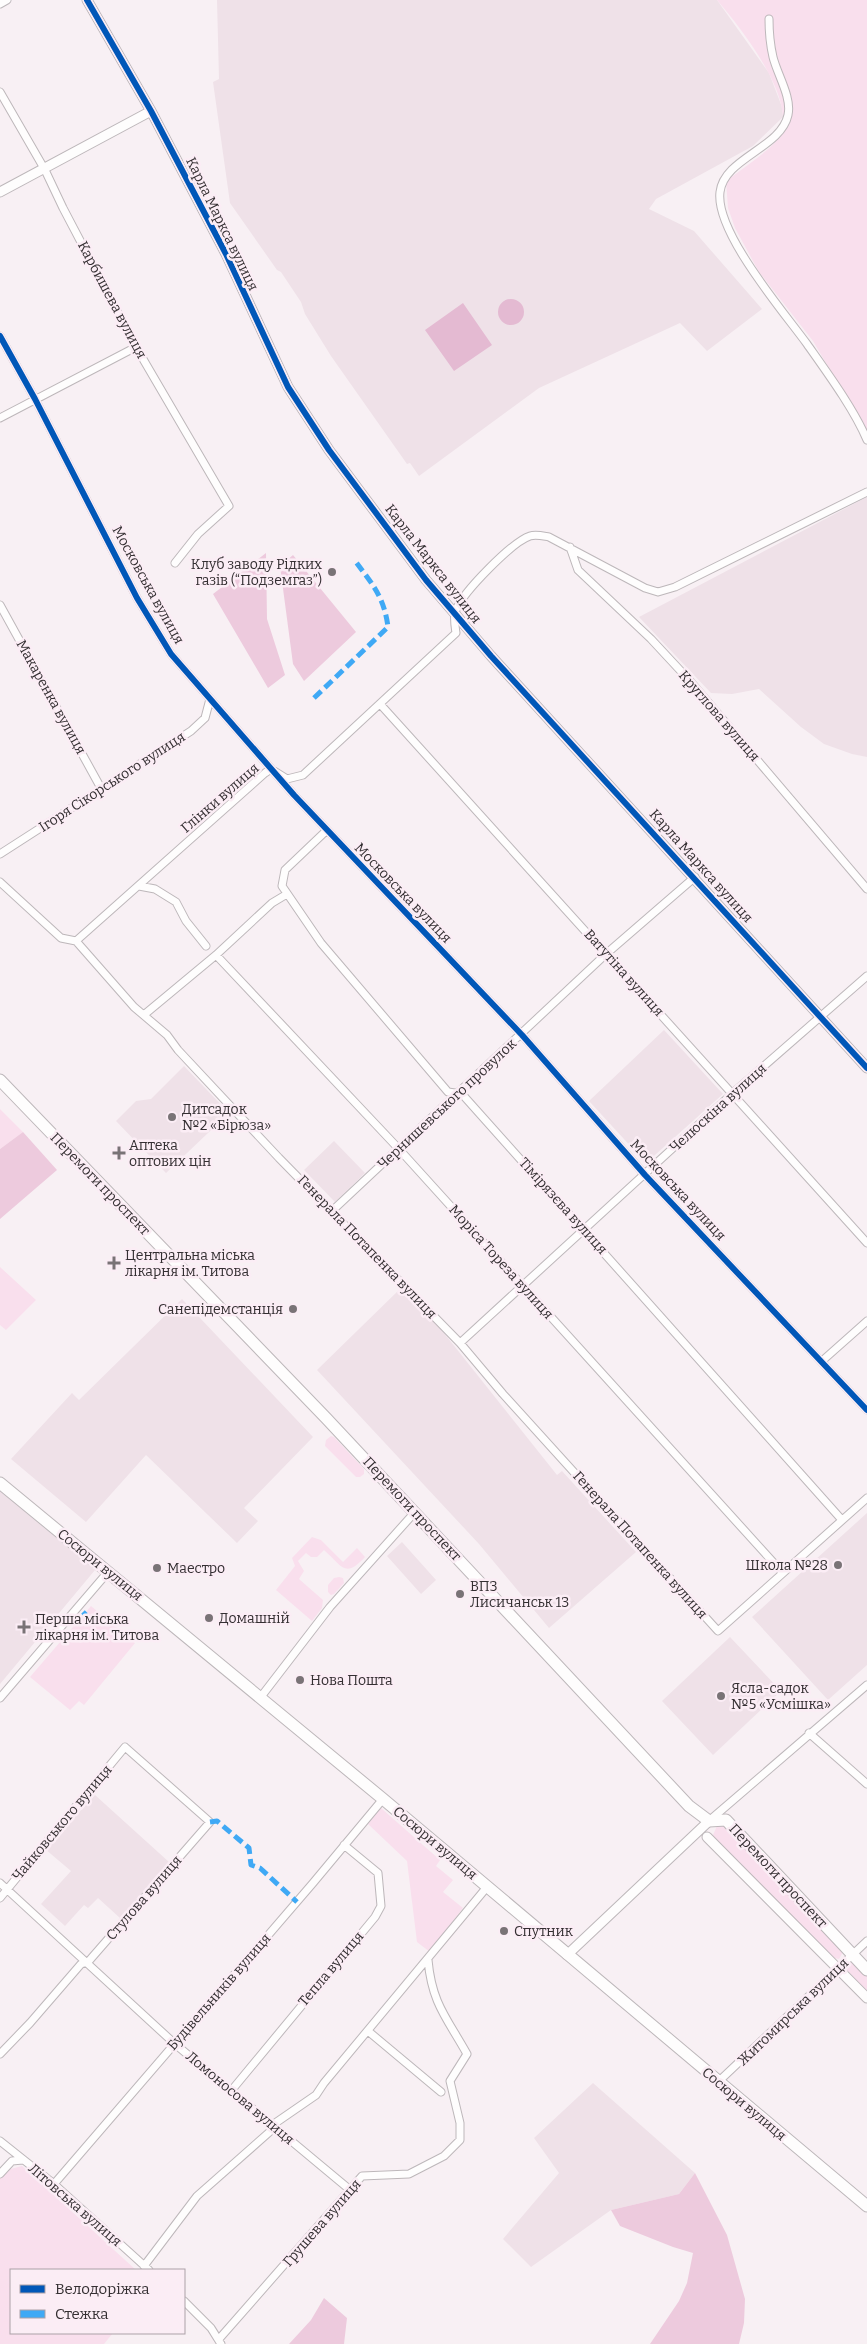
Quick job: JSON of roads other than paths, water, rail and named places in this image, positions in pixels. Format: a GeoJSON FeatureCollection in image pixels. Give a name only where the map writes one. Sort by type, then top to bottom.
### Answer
{"type":"FeatureCollection","features":[{"type":"Feature","properties":{"kind":"main road","name":"Перемоги проспект"},"geometry":{"type":"LineString","coordinates":[[0,1080],[415,1512],[689,1806],[710,1821],[726,1820],[867,1970]]}},
{"type":"Feature","properties":{"kind":"main road","name":"Сосюри вулиця"},"geometry":{"type":"LineString","coordinates":[[0,1483],[383,1799],[867,2206]]}},
{"type":"Feature","properties":{"kind":"street"},"geometry":{"type":"LineString","coordinates":[[0,4],[7,0]]}},
{"type":"Feature","properties":{"kind":"street","name":"Карла Маркса вулиця"},"geometry":{"type":"LineString","coordinates":[[87,0],[151,110],[226,254],[268,348],[290,390],[329,450],[426,580],[491,656],[695,877],[867,1068]]}},
{"type":"Feature","properties":{"kind":"street"},"geometry":{"type":"LineString","coordinates":[[768,19],[770,45],[788,104],[788,116],[780,131],[728,173],[719,193],[721,205],[744,258],[807,344],[867,440]]}},
{"type":"Feature","properties":{"kind":"street","name":"Карбишева вулиця"},"geometry":{"type":"LineString","coordinates":[[0,92],[45,170],[62,208],[136,347],[229,506],[198,534],[175,563]]}},
{"type":"Feature","properties":{"kind":"street"},"geometry":{"type":"LineString","coordinates":[[0,192],[45,170],[151,110]]}},
{"type":"Feature","properties":{"kind":"street","name":"Московська вулиця"},"geometry":{"type":"LineString","coordinates":[[0,336],[35,399],[137,598],[171,654],[327,830],[522,1036],[646,1175],[867,1410]]}},
{"type":"Feature","properties":{"kind":"street"},"geometry":{"type":"LineString","coordinates":[[0,418],[136,347]]}},
{"type":"Feature","properties":{"kind":"street"},"geometry":{"type":"LineString","coordinates":[[454,612],[465,593],[514,545],[528,536],[549,537],[570,546],[645,588],[658,592],[666,591],[867,492]]}},
{"type":"Feature","properties":{"kind":"street","name":"Круглова вулиця"},"geometry":{"type":"LineString","coordinates":[[570,546],[578,570],[651,639],[690,681],[867,889]]}},
{"type":"Feature","properties":{"kind":"street","name":"Макаренка вулиця"},"geometry":{"type":"LineString","coordinates":[[0,604],[102,790]]}},
{"type":"Feature","properties":{"kind":"street","name":"Глінки вулиця"},"geometry":{"type":"LineString","coordinates":[[76,941],[271,769],[287,779],[303,775],[456,633],[454,612]]}},
{"type":"Feature","properties":{"kind":"street","name":"Ігоря Сікорського вулиця"},"geometry":{"type":"LineString","coordinates":[[0,854],[191,731],[205,718],[210,699]]}},
{"type":"Feature","properties":{"kind":"street","name":"Ватутіна вулиця"},"geometry":{"type":"LineString","coordinates":[[380,704],[867,1243]]}},
{"type":"Feature","properties":{"kind":"street"},"geometry":{"type":"LineString","coordinates":[[144,1014],[216,955],[272,903],[287,894],[282,886],[286,870],[327,830]]}},
{"type":"Feature","properties":{"kind":"street","name":"Чернишевського провулок"},"geometry":{"type":"LineString","coordinates":[[333,1210],[398,1148],[522,1036],[606,954],[695,877]]}},
{"type":"Feature","properties":{"kind":"street","name":"Генерала Потапенка вулиця"},"geometry":{"type":"LineString","coordinates":[[0,882],[61,938],[76,941],[134,1007],[168,1035],[178,1050],[272,1151],[333,1210],[460,1343],[718,1631],[782,1572]]}},
{"type":"Feature","properties":{"kind":"street"},"geometry":{"type":"LineString","coordinates":[[139,886],[154,889],[176,902],[186,920],[206,946]]}},
{"type":"Feature","properties":{"kind":"street","name":"Тімірязєва вулиця"},"geometry":{"type":"LineString","coordinates":[[287,894],[321,943],[448,1092],[462,1094],[842,1520]]}},
{"type":"Feature","properties":{"kind":"street","name":"Моріса Тореза вулиця"},"geometry":{"type":"LineString","coordinates":[[216,955],[398,1148],[782,1572]]}},
{"type":"Feature","properties":{"kind":"street","name":"Челюскіна вулиця"},"geometry":{"type":"LineString","coordinates":[[460,1343],[646,1175],[733,1093],[867,976]]}},
{"type":"Feature","properties":{"kind":"street"},"geometry":{"type":"LineString","coordinates":[[822,1361],[867,1320]]}},
{"type":"Feature","properties":{"kind":"street"},"geometry":{"type":"LineString","coordinates":[[782,1572],[867,1498]]}},
{"type":"Feature","properties":{"kind":"street"},"geometry":{"type":"LineString","coordinates":[[260,1698],[330,1607],[415,1512]]}},
{"type":"Feature","properties":{"kind":"street"},"geometry":{"type":"LineString","coordinates":[[0,1698],[108,1572]]}},
{"type":"Feature","properties":{"kind":"street"},"geometry":{"type":"LineString","coordinates":[[567,1954],[690,1838],[809,1733],[837,1713],[867,1685]]}},
{"type":"Feature","properties":{"kind":"street"},"geometry":{"type":"LineString","coordinates":[[809,1733],[867,1784]]}},
{"type":"Feature","properties":{"kind":"street","name":"Чайковського вулиця"},"geometry":{"type":"LineString","coordinates":[[0,1898],[125,1748]]}},
{"type":"Feature","properties":{"kind":"street","name":"Стулова вулиця"},"geometry":{"type":"LineString","coordinates":[[0,2054],[30,2023],[81,1964],[88,1962],[210,1822],[125,1748]]}},
{"type":"Feature","properties":{"kind":"street","name":"Будівельників вулиця"},"geometry":{"type":"LineString","coordinates":[[54,2184],[383,1799]]}},
{"type":"Feature","properties":{"kind":"street"},"geometry":{"type":"LineString","coordinates":[[690,1838],[707,1837],[707,1828],[710,1821]]}},
{"type":"Feature","properties":{"kind":"street","name":"Перемоги проспект"},"geometry":{"type":"LineString","coordinates":[[707,1837],[867,1998]]}},
{"type":"Feature","properties":{"kind":"street","name":"Тепла вулиця"},"geometry":{"type":"LineString","coordinates":[[231,2091],[381,1906],[378,1873],[344,1846]]}},
{"type":"Feature","properties":{"kind":"street","name":"Ломоносова вулиця"},"geometry":{"type":"LineString","coordinates":[[0,1883],[175,2044],[349,2189]]}},
{"type":"Feature","properties":{"kind":"street"},"geometry":{"type":"LineString","coordinates":[[146,2268],[197,2196],[273,2127],[316,2096],[324,2083],[487,1887]]}},
{"type":"Feature","properties":{"kind":"street","name":"Житомирська вулиця"},"geometry":{"type":"LineString","coordinates":[[718,2082],[867,1941]]}},
{"type":"Feature","properties":{"kind":"street","name":"Грушева вулиця"},"geometry":{"type":"LineString","coordinates":[[220,2342],[362,2176],[409,2174],[444,2156],[460,2140],[460,2123],[450,2081],[467,2054],[437,2005],[430,1982],[428,1960]]}},
{"type":"Feature","properties":{"kind":"street"},"geometry":{"type":"LineString","coordinates":[[368,2031],[441,2092]]}},
{"type":"Feature","properties":{"kind":"street","name":"Літовська вулиця"},"geometry":{"type":"LineString","coordinates":[[0,2141],[54,2184],[146,2268]]}},
{"type":"Feature","properties":{"kind":"street"},"geometry":{"type":"LineString","coordinates":[[0,2174],[12,2162],[23,2160]]}},
{"type":"Feature","properties":{"kind":"street"},"geometry":{"type":"LineString","coordinates":[[185,2302],[211,2328],[220,2342]]}},
{"type":"Feature","properties":{"kind":"place","name":"Клуб заводу Рідких газів (“Подземгаз”)"},"geometry":{"type":"Point","coordinates":[332,572]}},
{"type":"Feature","properties":{"kind":"place","name":"Дитсадок №2 «Бірюза»"},"geometry":{"type":"Point","coordinates":[172,1117]}},
{"type":"Feature","properties":{"kind":"place","name":"Аптека оптових цін"},"geometry":{"type":"Point","coordinates":[119,1153]}},
{"type":"Feature","properties":{"kind":"place","name":"Центральна міська лікарня ім. Титова"},"geometry":{"type":"Point","coordinates":[114,1263]}},
{"type":"Feature","properties":{"kind":"place","name":"Санепідемстанція"},"geometry":{"type":"Point","coordinates":[293,1309]}},
{"type":"Feature","properties":{"kind":"place","name":"Школа №28"},"geometry":{"type":"Point","coordinates":[838,1565]}},
{"type":"Feature","properties":{"kind":"place","name":"Маестро"},"geometry":{"type":"Point","coordinates":[157,1568]}},
{"type":"Feature","properties":{"kind":"place","name":"ВПЗ Лисичанськ 13"},"geometry":{"type":"Point","coordinates":[460,1594]}},
{"type":"Feature","properties":{"kind":"place","name":"Домашній"},"geometry":{"type":"Point","coordinates":[209,1618]}},
{"type":"Feature","properties":{"kind":"place","name":"Перша міська лікарня ім. Титова"},"geometry":{"type":"Point","coordinates":[24,1627]}},
{"type":"Feature","properties":{"kind":"place","name":"Нова Пошта"},"geometry":{"type":"Point","coordinates":[300,1680]}},
{"type":"Feature","properties":{"kind":"place","name":"Ясла-садок №5 «Усмішка»"},"geometry":{"type":"Point","coordinates":[721,1696]}},
{"type":"Feature","properties":{"kind":"place","name":"Спутник"},"geometry":{"type":"Point","coordinates":[504,1931]}}]}
